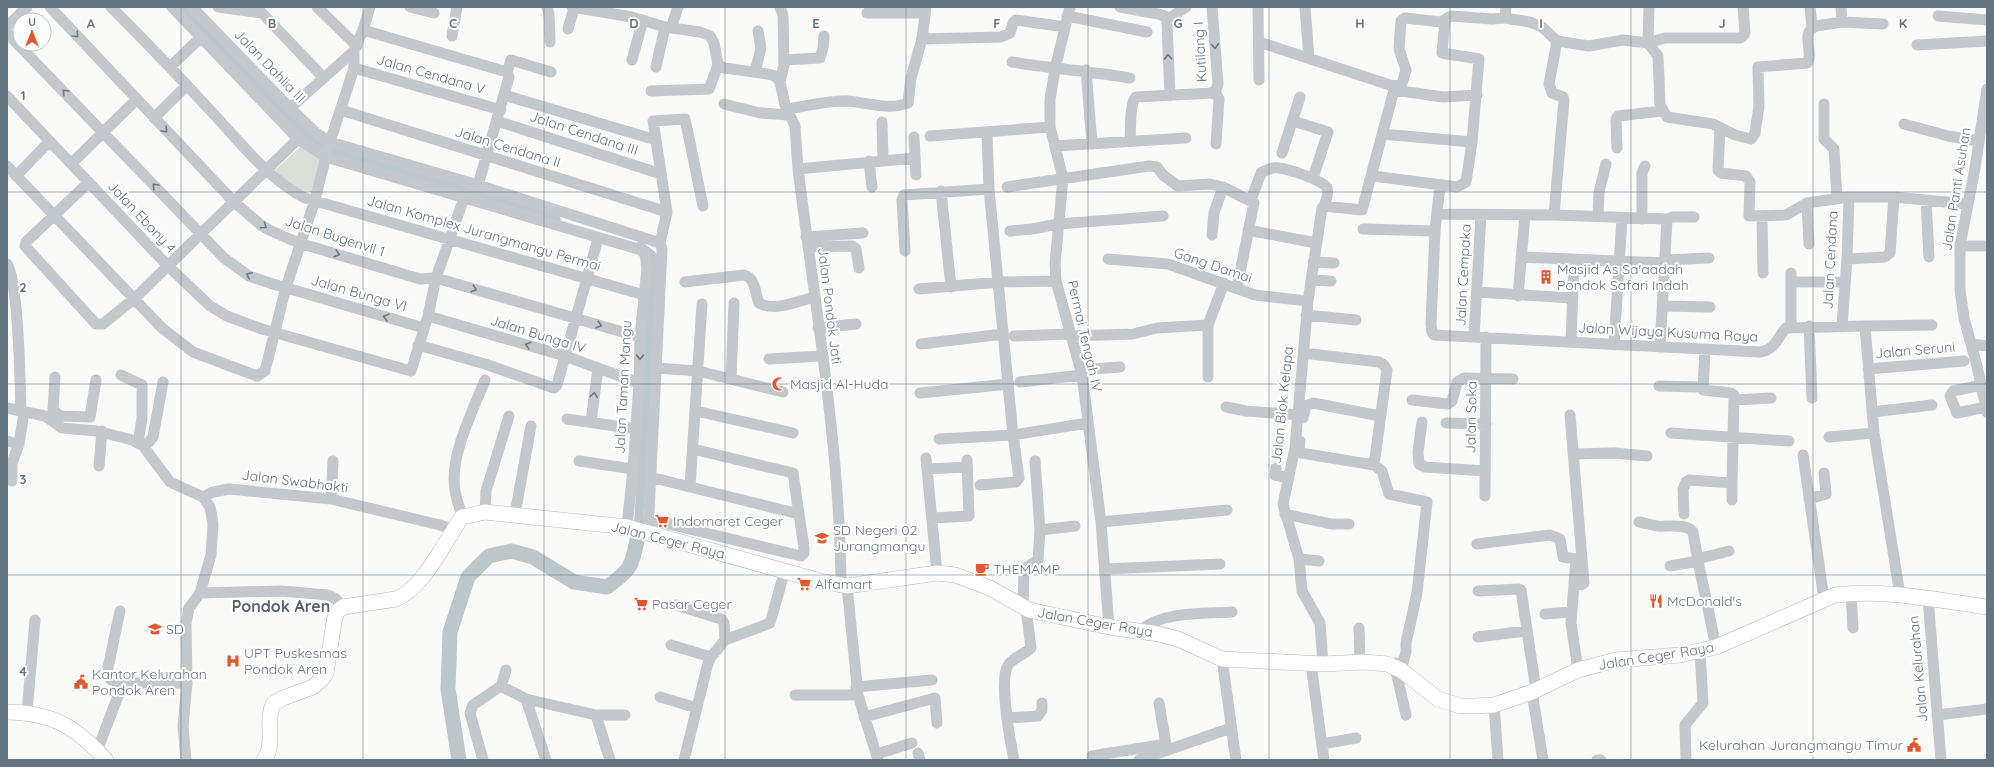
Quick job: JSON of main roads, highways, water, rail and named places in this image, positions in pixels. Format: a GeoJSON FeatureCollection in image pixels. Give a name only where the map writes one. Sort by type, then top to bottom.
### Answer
{"type":"FeatureCollection","features":[{"type":"Feature","properties":{"kind":"main road","name":"Jalan Ceger Raya"},"geometry":{"type":"LineString","coordinates":[[264,760],[269,749],[270,719],[273,704],[283,698],[313,687],[322,679],[326,673],[335,616],[338,611],[343,607],[396,599],[403,596],[416,585],[462,517],[485,512],[516,514],[628,527],[648,527],[820,581],[844,585],[937,573],[955,575],[971,579],[1028,609],[1108,627],[1159,634],[1178,639],[1222,659],[1317,664],[1376,662],[1398,671],[1438,699],[1460,706],[1494,705],[1534,691],[1578,670],[1616,660],[1700,651],[1716,647],[1824,599],[1851,593],[1900,595],[1987,607]]}},
{"type":"Feature","properties":{"kind":"main road"},"geometry":{"type":"LineString","coordinates":[[7,712],[27,712],[44,715],[72,728],[102,755]]}},
{"type":"Feature","properties":{"kind":"waterway"},"geometry":{"type":"LineString","coordinates":[[183,7],[313,142],[319,146],[556,219]]}},
{"type":"Feature","properties":{"kind":"waterway"},"geometry":{"type":"LineString","coordinates":[[638,534],[653,265],[652,255],[640,246]]}},
{"type":"Feature","properties":{"kind":"waterway"},"geometry":{"type":"LineString","coordinates":[[459,760],[448,689],[450,632],[468,577],[489,556],[511,551],[533,557],[574,582],[607,587],[622,575],[630,566],[638,536]]}},
{"type":"Feature","properties":{"kind":"place","name":"Masjid As Sa'aadah Pondok Safari Indah"},"geometry":{"type":"Point","coordinates":[1546,277]}},
{"type":"Feature","properties":{"kind":"place","name":"Masjid Al-Huda"},"geometry":{"type":"Point","coordinates":[779,384]}},
{"type":"Feature","properties":{"kind":"place","name":"Indomaret Ceger"},"geometry":{"type":"Point","coordinates":[662,521]}},
{"type":"Feature","properties":{"kind":"place","name":"SD Negeri 02 Jurangmangu"},"geometry":{"type":"Point","coordinates":[822,538]}},
{"type":"Feature","properties":{"kind":"place","name":"THEMAMP"},"geometry":{"type":"Point","coordinates":[982,569]}},
{"type":"Feature","properties":{"kind":"place","name":"Alfamart"},"geometry":{"type":"Point","coordinates":[804,584]}},
{"type":"Feature","properties":{"kind":"place","name":"McDonald's"},"geometry":{"type":"Point","coordinates":[1656,601]}},
{"type":"Feature","properties":{"kind":"place","name":"Pasar Ceger"},"geometry":{"type":"Point","coordinates":[641,604]}},
{"type":"Feature","properties":{"kind":"place","name":"SD"},"geometry":{"type":"Point","coordinates":[155,629]}},
{"type":"Feature","properties":{"kind":"place","name":"UPT Puskesmas Pondok Aren"},"geometry":{"type":"Point","coordinates":[233,661]}},
{"type":"Feature","properties":{"kind":"place","name":"Kantor Kelurahan Pondok Aren"},"geometry":{"type":"Point","coordinates":[81,682]}},
{"type":"Feature","properties":{"kind":"place","name":"Kelurahan Jurangmangu Timur"},"geometry":{"type":"Point","coordinates":[1914,745]}},
{"type":"Feature","properties":{"kind":"district","name":"Pondok Aren"},"geometry":{"type":"Point","coordinates":[281,606]}}]}
